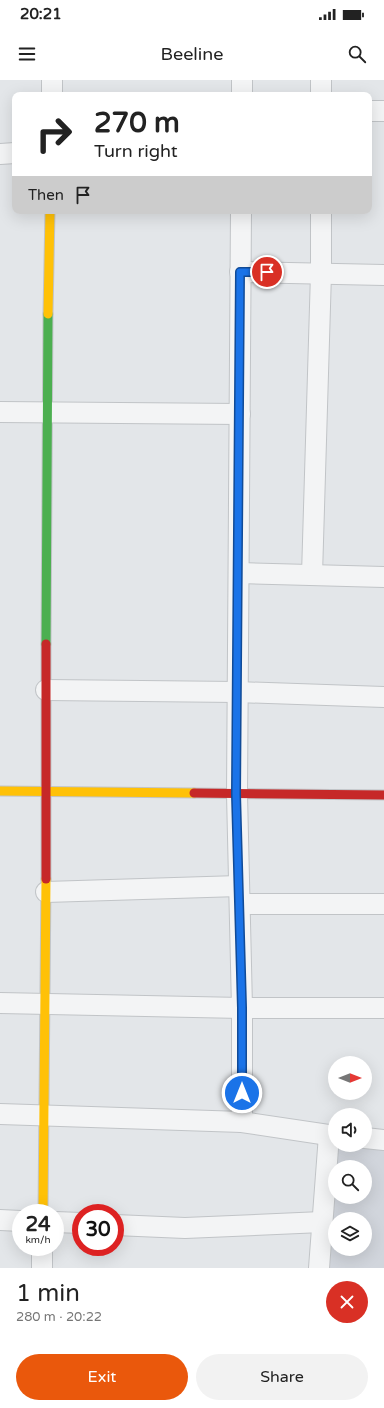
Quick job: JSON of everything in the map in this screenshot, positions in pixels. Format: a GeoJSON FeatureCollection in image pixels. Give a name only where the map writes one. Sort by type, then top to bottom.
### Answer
{"type":"FeatureCollection","features":[{"type":"Feature","properties":{"kind":"street"},"geometry":{"type":"LineString","coordinates":[[52,80],[52,92]]}},
{"type":"Feature","properties":{"kind":"street"},"geometry":{"type":"LineString","coordinates":[[242,80],[242,92]]}},
{"type":"Feature","properties":{"kind":"street"},"geometry":{"type":"LineString","coordinates":[[321,80],[321,92]]}},
{"type":"Feature","properties":{"kind":"street"},"geometry":{"type":"LineString","coordinates":[[372,112],[384,112]]}},
{"type":"Feature","properties":{"kind":"street"},"geometry":{"type":"LineString","coordinates":[[0,154],[12,153]]}},
{"type":"Feature","properties":{"kind":"street"},"geometry":{"type":"LineString","coordinates":[[43,1204],[46,1004],[47,412],[50,214]]}},
{"type":"Feature","properties":{"kind":"street"},"geometry":{"type":"LineString","coordinates":[[241,214],[236,794],[242,1008],[242,1122]]}},
{"type":"Feature","properties":{"kind":"street"},"geometry":{"type":"LineString","coordinates":[[312,575],[321,273],[321,214]]}},
{"type":"Feature","properties":{"kind":"street"},"geometry":{"type":"LineString","coordinates":[[240,272],[384,275]]}},
{"type":"Feature","properties":{"kind":"street"},"geometry":{"type":"LineString","coordinates":[[0,412],[240,414]]}},
{"type":"Feature","properties":{"kind":"street"},"geometry":{"type":"LineString","coordinates":[[239,573],[384,577]]}},
{"type":"Feature","properties":{"kind":"street"},"geometry":{"type":"LineString","coordinates":[[46,690],[237,692],[384,697]]}},
{"type":"Feature","properties":{"kind":"street"},"geometry":{"type":"LineString","coordinates":[[0,791],[384,795]]}},
{"type":"Feature","properties":{"kind":"street"},"geometry":{"type":"LineString","coordinates":[[46,892],[239,895],[384,904]]}},
{"type":"Feature","properties":{"kind":"street"},"geometry":{"type":"LineString","coordinates":[[0,1003],[242,1008],[384,1008]]}},
{"type":"Feature","properties":{"kind":"street"},"geometry":{"type":"LineString","coordinates":[[0,1114],[45,1114],[242,1122],[328,1135]]}},
{"type":"Feature","properties":{"kind":"street"},"geometry":{"type":"LineString","coordinates":[[372,1139],[384,1140]]}},
{"type":"Feature","properties":{"kind":"street"},"geometry":{"type":"LineString","coordinates":[[319,1268],[322,1222],[330,1152]]}},
{"type":"Feature","properties":{"kind":"street"},"geometry":{"type":"LineString","coordinates":[[0,1220],[12,1221]]}},
{"type":"Feature","properties":{"kind":"street"},"geometry":{"type":"LineString","coordinates":[[124,1225],[185,1228],[322,1222]]}},
{"type":"Feature","properties":{"kind":"street"},"geometry":{"type":"LineString","coordinates":[[42,1256],[42,1268]]}},
{"type":"Feature","properties":{"kind":"shaded area"},"geometry":{"type":"Polygon","coordinates":[[[372,1148],[384,1149],[384,1268],[329,1268],[330,1256],[372,1256],[372,1212],[332,1212],[333,1204],[372,1204],[372,1160],[335,1160],[336,1152],[372,1152],[372,1148]]]}},
{"type":"Feature","properties":{"kind":"traffic: fast"},"geometry":{"type":"LineString","coordinates":[[46,644],[48,314]]}},
{"type":"Feature","properties":{"kind":"traffic: slow"},"geometry":{"type":"LineString","coordinates":[[48,314],[50,214]]}},
{"type":"Feature","properties":{"kind":"traffic: slow"},"geometry":{"type":"LineString","coordinates":[[0,791],[194,793]]}},
{"type":"Feature","properties":{"kind":"traffic: slow"},"geometry":{"type":"LineString","coordinates":[[43,1204],[46,879]]}},
{"type":"Feature","properties":{"kind":"traffic: jam"},"geometry":{"type":"LineString","coordinates":[[46,644],[46,879]]}},
{"type":"Feature","properties":{"kind":"traffic: jam"},"geometry":{"type":"LineString","coordinates":[[194,793],[384,795]]}},
{"type":"Feature","properties":{"kind":"route"},"geometry":{"type":"LineString","coordinates":[[242,1093],[242,1008],[236,794],[239,573],[240,272],[267,272]]}}]}
